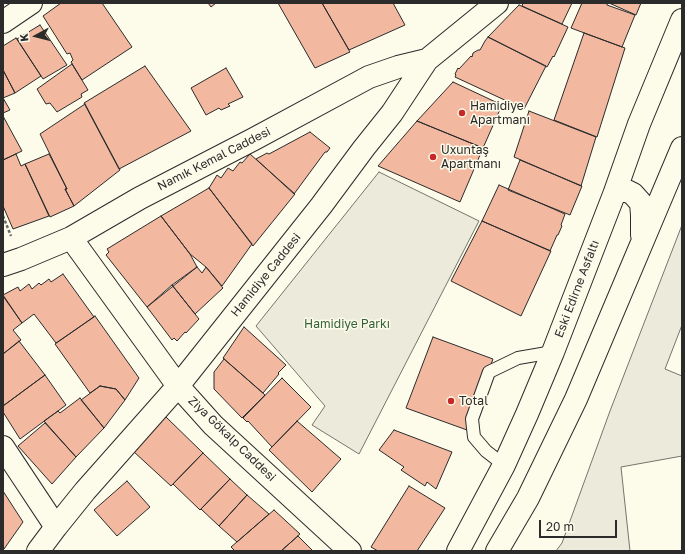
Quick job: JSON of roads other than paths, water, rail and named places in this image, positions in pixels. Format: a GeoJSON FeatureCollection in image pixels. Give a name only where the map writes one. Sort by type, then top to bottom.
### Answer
{"type":"FeatureCollection","features":[{"type":"Feature","properties":{"kind":"street"},"geometry":{"type":"LineString","coordinates":[[3,22],[32,3]]}},
{"type":"Feature","properties":{"kind":"street","name":"Hamidiye Caddesi"},"geometry":{"type":"LineString","coordinates":[[38,551],[85,491],[178,386],[321,206],[364,148],[392,114],[427,60],[497,3]]}},
{"type":"Feature","properties":{"kind":"street","name":"Eski Edirne Asfaltı"},"geometry":{"type":"LineString","coordinates":[[458,551],[504,465],[527,414],[553,352],[639,124],[682,20]]}},
{"type":"Feature","properties":{"kind":"street","name":"Namık Kemal Caddesi"},"geometry":{"type":"LineString","coordinates":[[3,265],[71,238],[140,198],[369,77],[398,67],[427,60]]}},
{"type":"Feature","properties":{"kind":"street"},"geometry":{"type":"LineString","coordinates":[[497,551],[528,498],[576,399],[682,148]]}},
{"type":"Feature","properties":{"kind":"street"},"geometry":{"type":"LineString","coordinates":[[614,192],[627,191],[633,194],[641,203],[642,233],[640,246]]}},
{"type":"Feature","properties":{"kind":"street","name":"Ziya Gökalp Caddesi"},"geometry":{"type":"LineString","coordinates":[[71,238],[178,386],[213,425],[350,551]]}},
{"type":"Feature","properties":{"kind":"street"},"geometry":{"type":"LineString","coordinates":[[3,447],[56,527]]}},
{"type":"Feature","properties":{"kind":"lane"},"geometry":{"type":"LineString","coordinates":[[504,465],[486,451],[474,437],[472,418],[489,372],[518,358],[553,352]]}},
{"type":"Feature","properties":{"kind":"place","name":"Hamidiye Apartmanı"},"geometry":{"type":"Point","coordinates":[462,113]}},
{"type":"Feature","properties":{"kind":"place","name":"Uxuntaş Apartmanı"},"geometry":{"type":"Point","coordinates":[433,157]}},
{"type":"Feature","properties":{"kind":"place","name":"Total"},"geometry":{"type":"Point","coordinates":[451,401]}},
{"type":"Feature","properties":{"kind":"park label","name":"Hamidiye Parkı"},"geometry":{"type":"Point","coordinates":[347,324]}}]}
